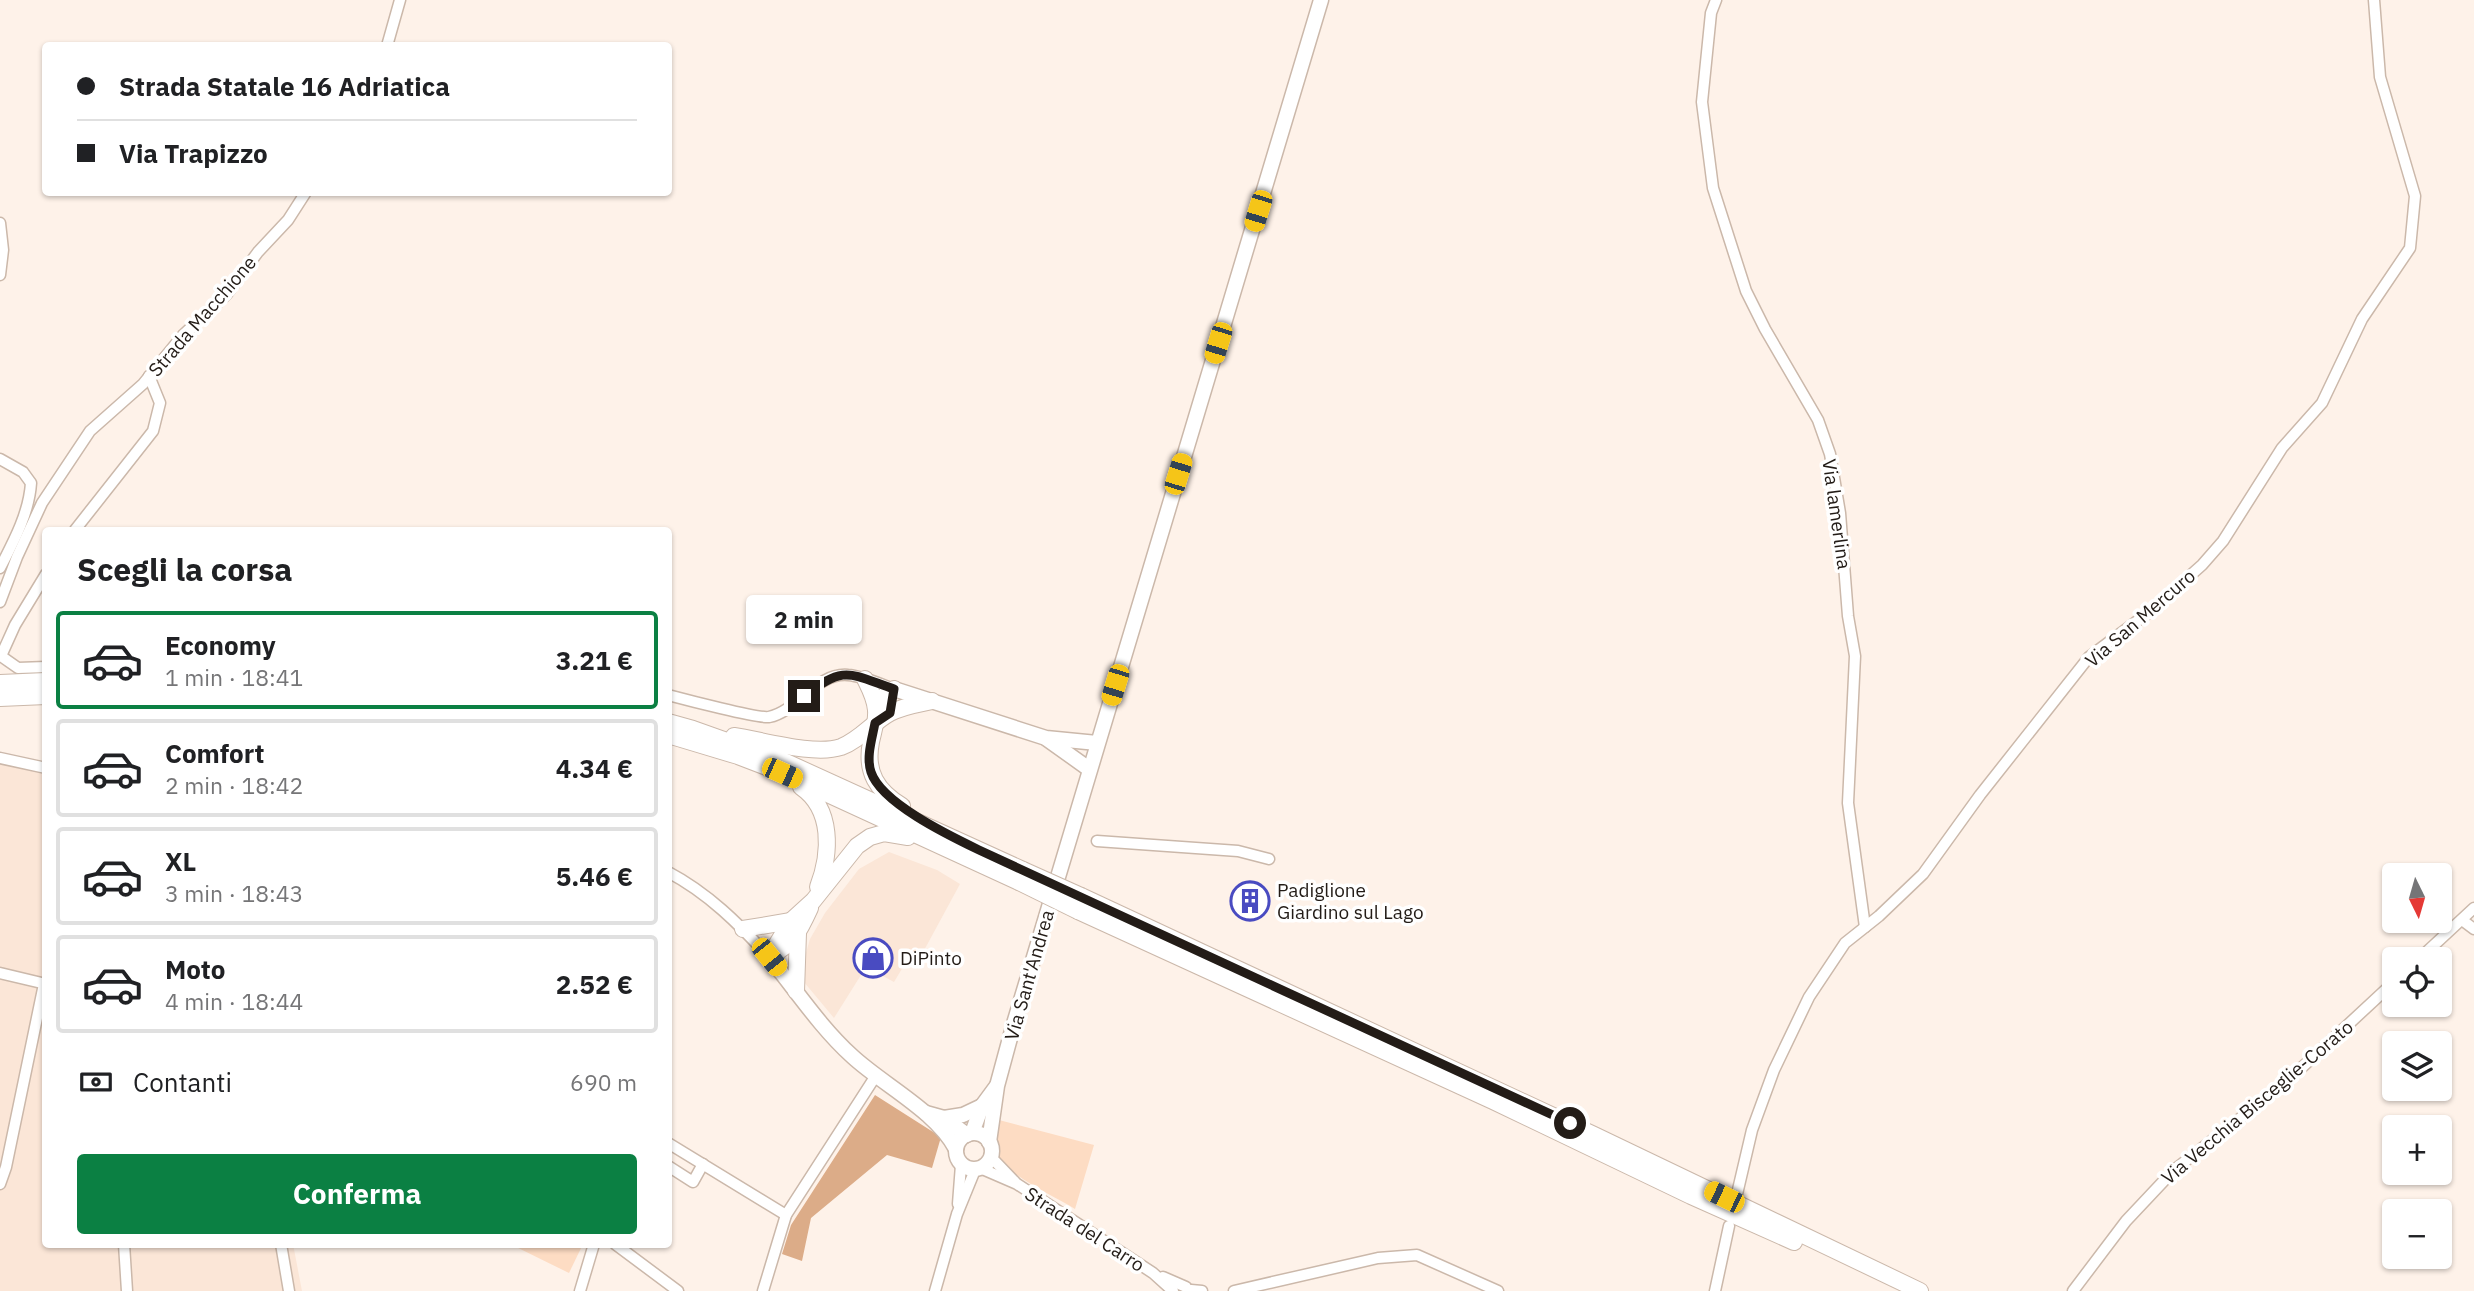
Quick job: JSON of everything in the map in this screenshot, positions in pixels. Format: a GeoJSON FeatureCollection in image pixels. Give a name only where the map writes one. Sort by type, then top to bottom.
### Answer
{"type":"FeatureCollection","features":[{"type":"Feature","properties":{"kind":"highway"},"geometry":{"type":"LineString","coordinates":[[865,679],[880,715]]}},
{"type":"Feature","properties":{"kind":"highway"},"geometry":{"type":"LineString","coordinates":[[0,683],[42,681]]}},
{"type":"Feature","properties":{"kind":"highway"},"geometry":{"type":"LineString","coordinates":[[894,689],[880,715],[869,760],[870,770],[876,784],[890,799],[954,845]]}},
{"type":"Feature","properties":{"kind":"highway"},"geometry":{"type":"LineString","coordinates":[[0,698],[42,696]]}},
{"type":"Feature","properties":{"kind":"highway"},"geometry":{"type":"LineString","coordinates":[[693,729],[824,750],[852,742],[880,715],[932,701]]}},
{"type":"Feature","properties":{"kind":"highway"},"geometry":{"type":"LineString","coordinates":[[672,723],[786,762],[954,845],[1594,1135],[1920,1291]]}},
{"type":"Feature","properties":{"kind":"highway"},"geometry":{"type":"LineString","coordinates":[[672,736],[782,773],[954,845]]}},
{"type":"Feature","properties":{"kind":"highway"},"geometry":{"type":"LineString","coordinates":[[782,773],[814,796],[824,817],[827,845],[825,870],[813,901]]}},
{"type":"Feature","properties":{"kind":"highway"},"geometry":{"type":"LineString","coordinates":[[769,957],[857,846],[870,837],[884,833],[901,834],[954,845]]}},
{"type":"Feature","properties":{"kind":"highway"},"geometry":{"type":"LineString","coordinates":[[1080,903],[1901,1291]]}},
{"type":"Feature","properties":{"kind":"highway"},"geometry":{"type":"LineString","coordinates":[[743,929],[794,927]]}},
{"type":"Feature","properties":{"kind":"highway"},"geometry":{"type":"LineString","coordinates":[[794,927],[796,991]]}},
{"type":"Feature","properties":{"kind":"main road","name":"Via Sant'Andrea"},"geometry":{"type":"LineString","coordinates":[[991,1157],[989,1142],[997,1086],[1097,743],[1321,0]]}},
{"type":"Feature","properties":{"kind":"main road"},"geometry":{"type":"LineString","coordinates":[[894,689],[1046,738],[1097,743]]}},
{"type":"Feature","properties":{"kind":"main road"},"geometry":{"type":"LineString","coordinates":[[1046,738],[1090,769]]}},
{"type":"Feature","properties":{"kind":"main road"},"geometry":{"type":"LineString","coordinates":[[769,957],[827,1032],[875,1077],[922,1111],[950,1138],[972,1168],[991,1157]]}},
{"type":"Feature","properties":{"kind":"main road","name":"Via Sant'Andrea"},"geometry":{"type":"LineString","coordinates":[[956,1149],[959,1140],[970,1134],[982,1106],[997,1086]]}},
{"type":"Feature","properties":{"kind":"main road"},"geometry":{"type":"LineString","coordinates":[[944,1118],[964,1115],[982,1106]]}},
{"type":"Feature","properties":{"kind":"main road"},"geometry":{"type":"LineString","coordinates":[[922,1111],[944,1118],[970,1134],[982,1135],[989,1142]]}},
{"type":"Feature","properties":{"kind":"street"},"geometry":{"type":"LineString","coordinates":[[388,42],[400,0]]}},
{"type":"Feature","properties":{"kind":"street","name":"Via lamerlina"},"geometry":{"type":"LineString","coordinates":[[1716,0],[1711,13],[1702,102],[1713,188],[1746,290],[1765,329],[1818,420],[1830,454],[1840,513],[1855,656],[1848,803],[1865,927]]}},
{"type":"Feature","properties":{"kind":"street","name":"Via San Mercuro"},"geometry":{"type":"LineString","coordinates":[[1737,1194],[1752,1130],[1774,1070],[1809,997],[1845,943],[1923,874],[1980,795],[2090,657],[2148,613],[2202,565],[2224,541],[2282,448],[2322,403],[2362,319],[2410,248],[2414,196],[2379,77],[2374,0]]}},
{"type":"Feature","properties":{"kind":"street","name":"Strada Macchione"},"geometry":{"type":"LineString","coordinates":[[0,602],[42,503],[90,431],[149,376],[183,335],[227,294],[258,252],[288,220],[303,196]]}},
{"type":"Feature","properties":{"kind":"street"},"geometry":{"type":"LineString","coordinates":[[0,223],[3,250],[0,275]]}},
{"type":"Feature","properties":{"kind":"street"},"geometry":{"type":"LineString","coordinates":[[77,527],[153,431],[160,403],[149,376]]}},
{"type":"Feature","properties":{"kind":"street"},"geometry":{"type":"LineString","coordinates":[[0,459],[23,472],[32,483],[30,499],[15,540],[0,568]]}},
{"type":"Feature","properties":{"kind":"street"},"geometry":{"type":"LineString","coordinates":[[42,581],[15,625],[1,656],[18,668],[42,667]]}},
{"type":"Feature","properties":{"kind":"street"},"geometry":{"type":"LineString","coordinates":[[672,696],[765,718],[783,713],[825,680],[838,674],[851,675],[894,689]]}},
{"type":"Feature","properties":{"kind":"street"},"geometry":{"type":"LineString","coordinates":[[0,758],[42,767]]}},
{"type":"Feature","properties":{"kind":"street"},"geometry":{"type":"LineString","coordinates":[[1097,841],[1238,851],[1269,859]]}},
{"type":"Feature","properties":{"kind":"street"},"geometry":{"type":"LineString","coordinates":[[672,874],[698,890],[743,929],[769,957]]}},
{"type":"Feature","properties":{"kind":"street"},"geometry":{"type":"LineString","coordinates":[[2432,947],[2474,908]]}},
{"type":"Feature","properties":{"kind":"street"},"geometry":{"type":"LineString","coordinates":[[2462,920],[2474,929]]}},
{"type":"Feature","properties":{"kind":"street"},"geometry":{"type":"LineString","coordinates":[[0,973],[42,983]]}},
{"type":"Feature","properties":{"kind":"street","name":"Via Vecchia Bisceglie-Corato"},"geometry":{"type":"LineString","coordinates":[[2073,1291],[2126,1221],[2174,1170],[2284,1084],[2382,993]]}},
{"type":"Feature","properties":{"kind":"street"},"geometry":{"type":"LineString","coordinates":[[0,1184],[6,1167],[42,998]]}},
{"type":"Feature","properties":{"kind":"street"},"geometry":{"type":"LineString","coordinates":[[763,1291],[786,1215],[875,1077]]}},
{"type":"Feature","properties":{"kind":"street"},"geometry":{"type":"LineString","coordinates":[[672,1145],[786,1215]]}},
{"type":"Feature","properties":{"kind":"street","name":"Strada del Carro"},"geometry":{"type":"LineString","coordinates":[[991,1157],[1017,1184],[1153,1273],[1187,1290]]}},
{"type":"Feature","properties":{"kind":"street"},"geometry":{"type":"LineString","coordinates":[[672,1169],[693,1182],[703,1164]]}},
{"type":"Feature","properties":{"kind":"street"},"geometry":{"type":"LineString","coordinates":[[957,1214],[969,1188],[972,1168]]}},
{"type":"Feature","properties":{"kind":"street"},"geometry":{"type":"LineString","coordinates":[[935,1291],[972,1168]]}},
{"type":"Feature","properties":{"kind":"street","name":"Strada del Carro"},"geometry":{"type":"LineString","coordinates":[[972,1168],[1017,1184]]}},
{"type":"Feature","properties":{"kind":"street","name":"Strada del Carro"},"geometry":{"type":"LineString","coordinates":[[969,1188],[978,1183],[1001,1179]]}},
{"type":"Feature","properties":{"kind":"street"},"geometry":{"type":"LineString","coordinates":[[1715,1291],[1729,1226]]}},
{"type":"Feature","properties":{"kind":"street"},"geometry":{"type":"LineString","coordinates":[[124,1248],[127,1291]]}},
{"type":"Feature","properties":{"kind":"street"},"geometry":{"type":"LineString","coordinates":[[282,1248],[289,1291]]}},
{"type":"Feature","properties":{"kind":"street"},"geometry":{"type":"LineString","coordinates":[[580,1291],[593,1248]]}},
{"type":"Feature","properties":{"kind":"street"},"geometry":{"type":"LineString","coordinates":[[620,1248],[678,1291]]}},
{"type":"Feature","properties":{"kind":"street"},"geometry":{"type":"LineString","coordinates":[[1234,1291],[1378,1258],[1417,1255],[1498,1291]]}},
{"type":"Feature","properties":{"kind":"shaded area"},"geometry":{"type":"Polygon","coordinates":[[[0,754],[42,764],[42,1248],[294,1248],[302,1291],[0,1291],[0,754]]]}},
{"type":"Feature","properties":{"kind":"shaded area"},"geometry":{"type":"Polygon","coordinates":[[[889,852],[937,870],[960,884],[915,967],[906,962],[894,982],[866,967],[834,1018],[804,982],[804,960],[810,939],[825,913],[859,869],[889,852]]]}},
{"type":"Feature","properties":{"kind":"shaded area"},"geometry":{"type":"Polygon","coordinates":[[[875,1095],[941,1137],[932,1168],[887,1155],[811,1218],[802,1261],[782,1254],[791,1225],[875,1095]]]}},
{"type":"Feature","properties":{"kind":"shaded area"},"geometry":{"type":"Polygon","coordinates":[[[999,1120],[1094,1145],[1075,1209],[1023,1179],[998,1157],[994,1143],[999,1120]]]}},
{"type":"Feature","properties":{"kind":"shaded area"},"geometry":{"type":"Polygon","coordinates":[[[518,1248],[581,1248],[569,1273],[518,1248]]]}},
{"type":"Feature","properties":{"kind":"place","name":"Padiglione Giardino sul Lago"},"geometry":{"type":"Point","coordinates":[1250,901]}},
{"type":"Feature","properties":{"kind":"place","name":"DiPinto"},"geometry":{"type":"Point","coordinates":[873,958]}},
{"type":"Feature","properties":{"kind":"route"},"geometry":{"type":"LineString","coordinates":[[804,696],[838,674],[851,675],[894,689],[890,713],[875,723],[870,770],[876,784],[890,799],[958,840],[1570,1123]]}}]}
